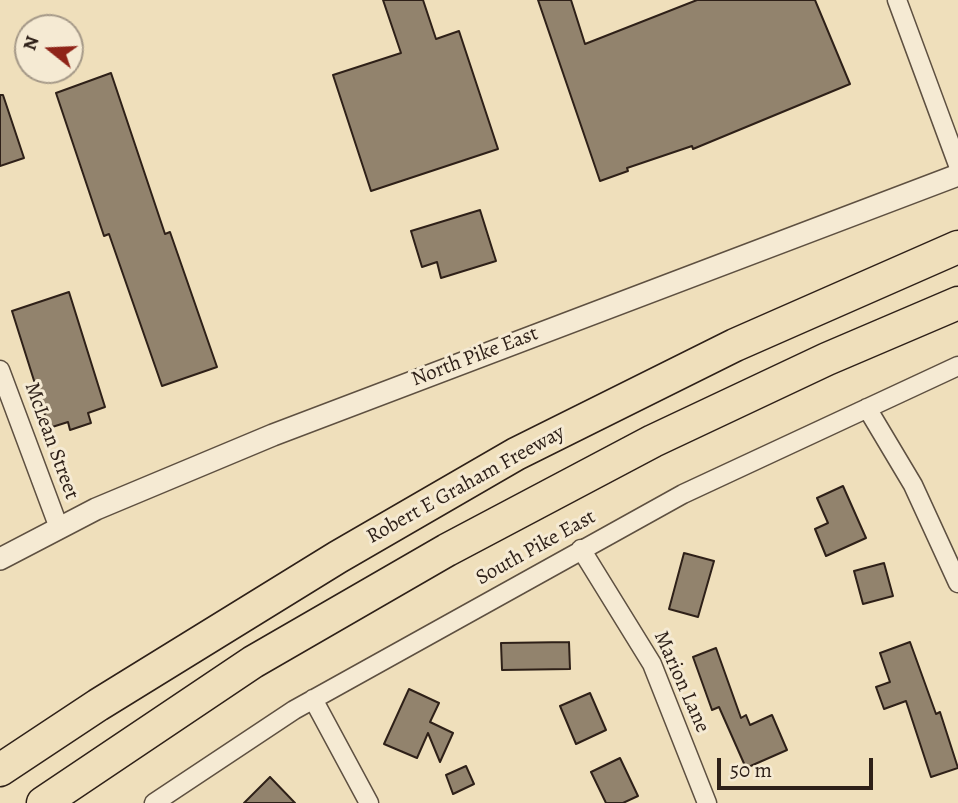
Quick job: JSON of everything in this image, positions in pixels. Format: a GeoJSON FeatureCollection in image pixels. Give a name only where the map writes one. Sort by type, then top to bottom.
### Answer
{"type":"FeatureCollection","features":[{"type":"Feature","properties":{"kind":"highway","name":"Robert E Graham Freeway"},"geometry":{"type":"LineString","coordinates":[[0,770],[98,705],[326,564],[516,454],[748,339],[958,247]]}},
{"type":"Feature","properties":{"kind":"highway"},"geometry":{"type":"LineString","coordinates":[[43,803],[253,662],[447,550],[653,440],[827,359],[958,303]]}},
{"type":"Feature","properties":{"kind":"street"},"geometry":{"type":"LineString","coordinates":[[897,0],[958,166]]}},
{"type":"Feature","properties":{"kind":"street","name":"North Pike East"},"geometry":{"type":"LineString","coordinates":[[0,559],[96,509],[274,435],[958,175]]}},
{"type":"Feature","properties":{"kind":"street","name":"South Pike East"},"geometry":{"type":"LineString","coordinates":[[154,803],[313,699],[581,549],[683,494],[958,366]]}},
{"type":"Feature","properties":{"kind":"street","name":"McLean Street"},"geometry":{"type":"LineString","coordinates":[[0,370],[59,528]]}},
{"type":"Feature","properties":{"kind":"street"},"geometry":{"type":"LineString","coordinates":[[867,408],[914,485],[958,583]]}},
{"type":"Feature","properties":{"kind":"street","name":"Marion Lane"},"geometry":{"type":"LineString","coordinates":[[581,549],[652,664],[707,803]]}},
{"type":"Feature","properties":{"kind":"street"},"geometry":{"type":"LineString","coordinates":[[313,699],[369,803]]}},
{"type":"Feature","properties":{"kind":"building"},"geometry":{"type":"Polygon","coordinates":[[[383,0],[423,0],[436,39],[459,31],[498,149],[371,191],[333,75],[401,53],[383,0]]]}},
{"type":"Feature","properties":{"kind":"building"},"geometry":{"type":"Polygon","coordinates":[[[538,0],[571,0],[585,44],[697,0],[815,0],[850,84],[693,149],[692,146],[627,168],[628,171],[600,181],[538,0]]]}},
{"type":"Feature","properties":{"kind":"building"},"geometry":{"type":"Polygon","coordinates":[[[111,73],[165,234],[170,232],[217,367],[162,386],[109,234],[104,236],[56,93],[111,73]]]}},
{"type":"Feature","properties":{"kind":"building"},"geometry":{"type":"Polygon","coordinates":[[[0,95],[3,95],[24,158],[0,166],[0,95]]]}},
{"type":"Feature","properties":{"kind":"building"},"geometry":{"type":"Polygon","coordinates":[[[480,210],[496,261],[441,278],[437,262],[422,267],[411,231],[480,210]]]}},
{"type":"Feature","properties":{"kind":"building"},"geometry":{"type":"Polygon","coordinates":[[[69,292],[105,407],[88,413],[91,423],[70,430],[68,422],[49,428],[12,311],[69,292]]]}},
{"type":"Feature","properties":{"kind":"building"},"geometry":{"type":"Polygon","coordinates":[[[843,486],[866,538],[826,556],[815,529],[828,523],[817,498],[843,486]]]}},
{"type":"Feature","properties":{"kind":"building"},"geometry":{"type":"Polygon","coordinates":[[[684,553],[714,561],[698,617],[669,609],[684,553]]]}},
{"type":"Feature","properties":{"kind":"building"},"geometry":{"type":"Polygon","coordinates":[[[884,563],[893,596],[863,604],[854,571],[884,563]]]}},
{"type":"Feature","properties":{"kind":"building"},"geometry":{"type":"Polygon","coordinates":[[[569,642],[570,669],[502,670],[501,643],[569,642]]]}},
{"type":"Feature","properties":{"kind":"building"},"geometry":{"type":"Polygon","coordinates":[[[910,642],[936,714],[940,712],[958,768],[931,777],[906,701],[884,709],[876,687],[890,682],[880,653],[910,642]]]}},
{"type":"Feature","properties":{"kind":"building"},"geometry":{"type":"Polygon","coordinates":[[[716,648],[741,718],[746,715],[750,725],[772,715],[787,750],[746,768],[719,707],[712,710],[693,657],[716,648]]]}},
{"type":"Feature","properties":{"kind":"building"},"geometry":{"type":"Polygon","coordinates":[[[409,689],[439,703],[430,722],[453,733],[440,762],[428,733],[417,758],[384,744],[409,689]]]}},
{"type":"Feature","properties":{"kind":"building"},"geometry":{"type":"Polygon","coordinates":[[[590,693],[606,730],[576,744],[560,706],[590,693]]]}},
{"type":"Feature","properties":{"kind":"building"},"geometry":{"type":"Polygon","coordinates":[[[620,758],[638,796],[623,803],[606,803],[591,772],[620,758]]]}},
{"type":"Feature","properties":{"kind":"building"},"geometry":{"type":"Polygon","coordinates":[[[466,766],[474,784],[453,794],[446,775],[466,766]]]}},
{"type":"Feature","properties":{"kind":"building"},"geometry":{"type":"Polygon","coordinates":[[[270,777],[295,803],[244,803],[270,777]]]}}]}
